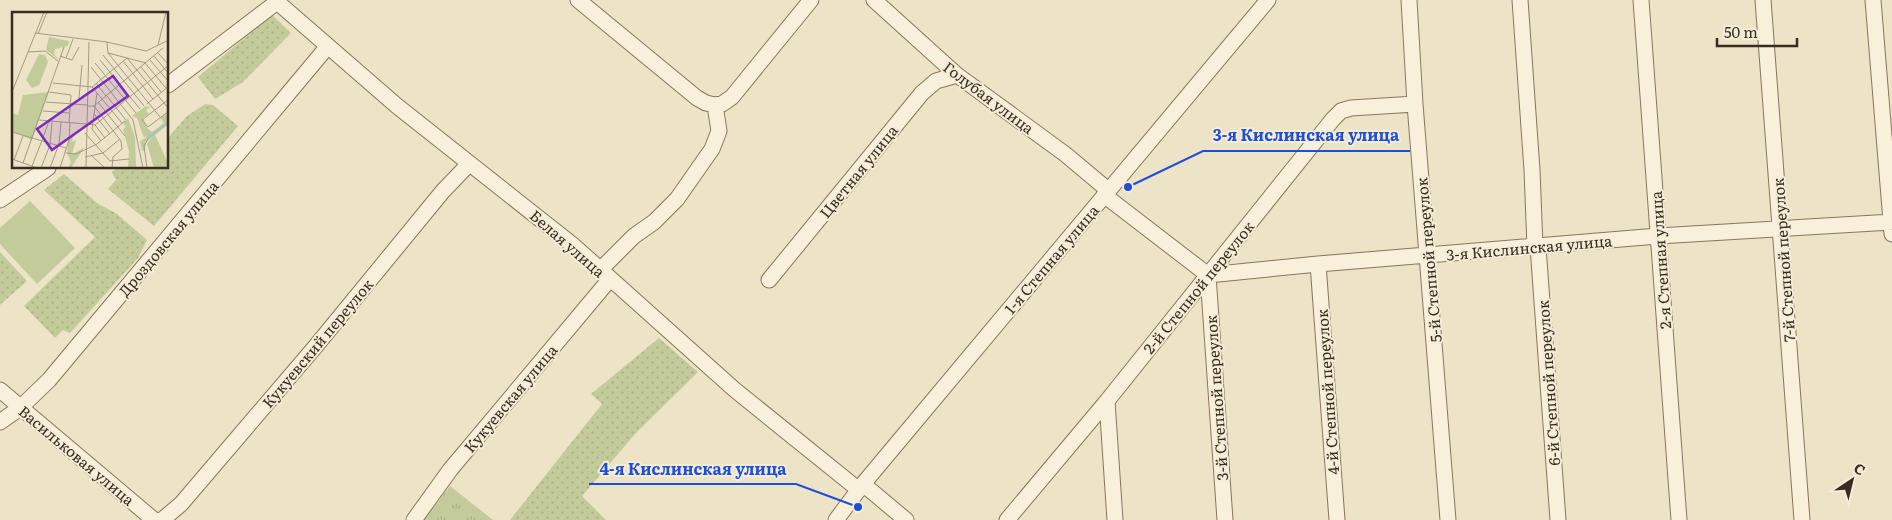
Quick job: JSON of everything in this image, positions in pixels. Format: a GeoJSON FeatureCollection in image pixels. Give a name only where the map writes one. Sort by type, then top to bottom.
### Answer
{"type":"FeatureCollection","features":[{"type":"Feature","properties":{"kind":"street"},"geometry":{"type":"LineString","coordinates":[[578,0],[697,98],[706,104],[714,105],[722,104],[732,97],[811,0]]}},
{"type":"Feature","properties":{"kind":"street","name":"Голубая улица"},"geometry":{"type":"LineString","coordinates":[[874,0],[957,75],[1065,154],[1106,193]]}},
{"type":"Feature","properties":{"kind":"street","name":"1-я Степная улица"},"geometry":{"type":"LineString","coordinates":[[836,520],[861,487],[1268,0]]}},
{"type":"Feature","properties":{"kind":"street","name":"5-й Степной переулок"},"geometry":{"type":"LineString","coordinates":[[1409,0],[1415,104],[1448,520]]}},
{"type":"Feature","properties":{"kind":"street","name":"6-й Степной переулок"},"geometry":{"type":"LineString","coordinates":[[1520,0],[1536,247],[1558,520]]}},
{"type":"Feature","properties":{"kind":"street","name":"2-я Степная улица"},"geometry":{"type":"LineString","coordinates":[[1641,0],[1679,520]]}},
{"type":"Feature","properties":{"kind":"street","name":"7-й Степной переулок"},"geometry":{"type":"LineString","coordinates":[[1763,0],[1802,520]]}},
{"type":"Feature","properties":{"kind":"street"},"geometry":{"type":"LineString","coordinates":[[1873,0],[1892,226]]}},
{"type":"Feature","properties":{"kind":"street"},"geometry":{"type":"LineString","coordinates":[[169,84],[276,1]]}},
{"type":"Feature","properties":{"kind":"street","name":"Белая улица"},"geometry":{"type":"LineString","coordinates":[[276,1],[397,106],[543,221],[735,390],[906,520]]}},
{"type":"Feature","properties":{"kind":"street","name":"Дроздовская улица"},"geometry":{"type":"LineString","coordinates":[[0,422],[20,408],[49,380],[328,46]]}},
{"type":"Feature","properties":{"kind":"street","name":"Цветная улица"},"geometry":{"type":"LineString","coordinates":[[769,280],[922,93],[936,81],[957,75]]}},
{"type":"Feature","properties":{"kind":"street","name":"2-й Степной переулок"},"geometry":{"type":"LineString","coordinates":[[1007,520],[1107,401],[1341,111],[1351,108],[1415,104]]}},
{"type":"Feature","properties":{"kind":"street","name":"Кукуевская улица"},"geometry":{"type":"LineString","coordinates":[[414,520],[450,470],[634,236],[654,222],[677,198],[712,149],[719,131],[714,105]]}},
{"type":"Feature","properties":{"kind":"street","name":"Кукуевский переулок"},"geometry":{"type":"LineString","coordinates":[[162,520],[181,504],[444,190],[469,164]]}},
{"type":"Feature","properties":{"kind":"street"},"geometry":{"type":"LineString","coordinates":[[0,200],[46,169]]}},
{"type":"Feature","properties":{"kind":"street"},"geometry":{"type":"LineString","coordinates":[[1106,193],[1208,276]]}},
{"type":"Feature","properties":{"kind":"street","name":"3-я Кислинская улица"},"geometry":{"type":"LineString","coordinates":[[1208,276],[1318,264],[1658,236],[1781,229],[1892,226]]}},
{"type":"Feature","properties":{"kind":"street","name":"4-й Степной переулок"},"geometry":{"type":"LineString","coordinates":[[1318,264],[1337,520]]}},
{"type":"Feature","properties":{"kind":"street","name":"3-й Степной переулок"},"geometry":{"type":"LineString","coordinates":[[1208,276],[1225,520]]}},
{"type":"Feature","properties":{"kind":"street","name":"Васильковая улица"},"geometry":{"type":"LineString","coordinates":[[0,390],[154,520]]}},
{"type":"Feature","properties":{"kind":"street"},"geometry":{"type":"LineString","coordinates":[[1107,401],[1115,520]]}},
{"type":"Feature","properties":{"kind":"green space"},"geometry":{"type":"Polygon","coordinates":[[[272,15],[291,33],[243,82],[215,99],[198,77],[272,15]]]}},
{"type":"Feature","properties":{"kind":"green space"},"geometry":{"type":"Polygon","coordinates":[[[205,104],[213,105],[238,126],[154,226],[108,189],[116,180],[112,172],[116,169],[169,169],[169,137],[187,116],[205,104]]]}},
{"type":"Feature","properties":{"kind":"green space"},"geometry":{"type":"Polygon","coordinates":[[[64,174],[97,203],[117,214],[147,240],[138,258],[70,333],[63,330],[55,338],[24,306],[95,237],[44,190],[64,174]]]}},
{"type":"Feature","properties":{"kind":"green space"},"geometry":{"type":"Polygon","coordinates":[[[30,201],[75,248],[37,284],[0,244],[0,228],[30,201]]]}},
{"type":"Feature","properties":{"kind":"green space"},"geometry":{"type":"Polygon","coordinates":[[[0,252],[27,281],[0,305],[0,252]]]}},
{"type":"Feature","properties":{"kind":"green space"},"geometry":{"type":"Polygon","coordinates":[[[659,338],[698,372],[636,433],[582,496],[606,520],[510,520],[602,404],[591,394],[659,338]]]}},
{"type":"Feature","properties":{"kind":"green space"},"geometry":{"type":"Polygon","coordinates":[[[450,486],[493,520],[424,520],[450,486]]]}},
{"type":"Feature","properties":{"kind":"place","name":"3-я Кислинская улица"},"geometry":{"type":"Point","coordinates":[1128,187]}},
{"type":"Feature","properties":{"kind":"place","name":"4-я Кислинская улица"},"geometry":{"type":"Point","coordinates":[858,507]}}]}
